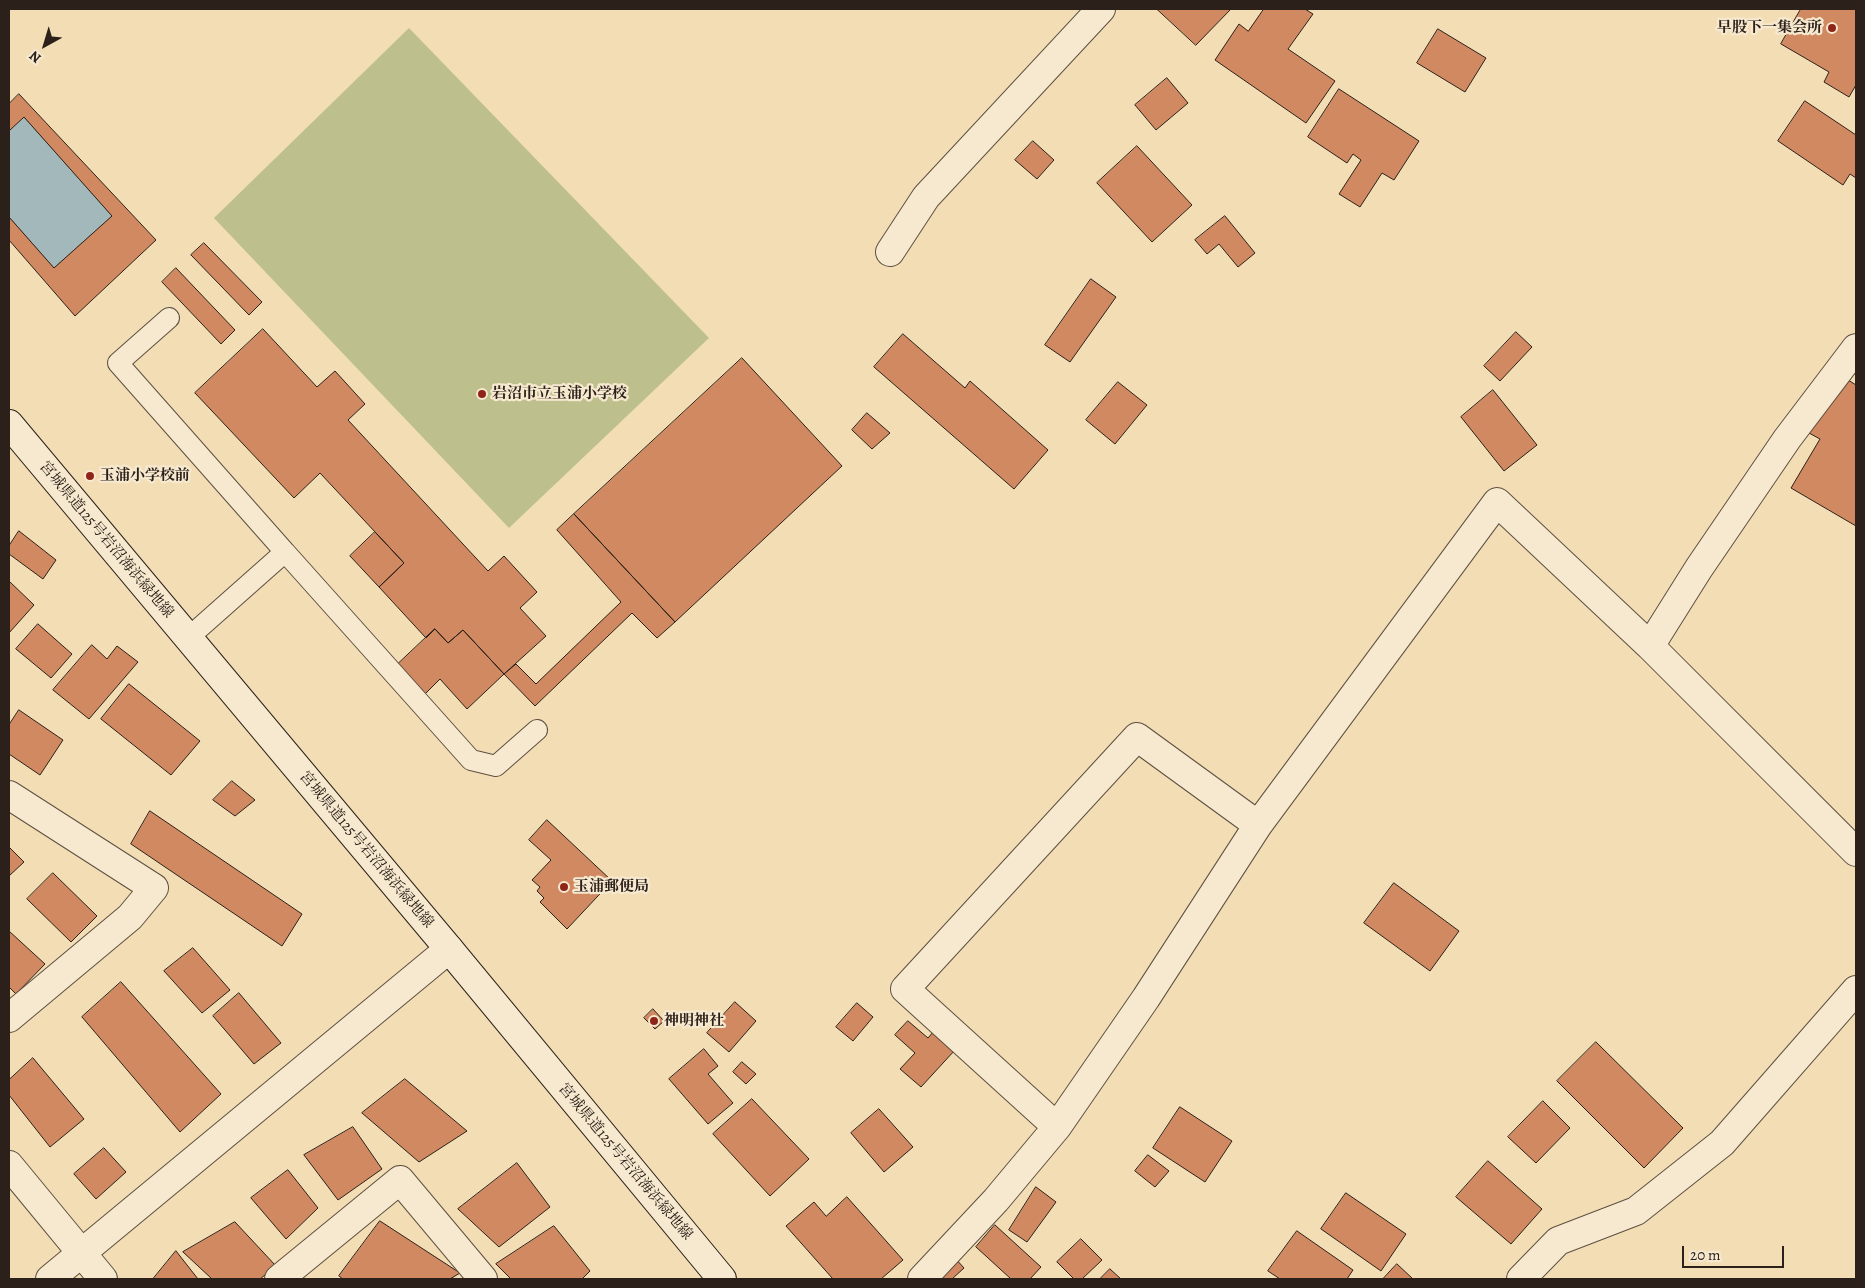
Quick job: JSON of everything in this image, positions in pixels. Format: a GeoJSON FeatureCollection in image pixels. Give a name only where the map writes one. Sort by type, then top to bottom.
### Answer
{"type":"FeatureCollection","features":[{"type":"Feature","properties":{"kind":"street"},"geometry":{"type":"LineString","coordinates":[[890,252],[926,197],[1101,9]]}},
{"type":"Feature","properties":{"kind":"street"},"geometry":{"type":"LineString","coordinates":[[1650,646],[1787,439],[1856,348]]}},
{"type":"Feature","properties":{"kind":"street","name":"宮城県道125号岩沼海浜緑地線"},"geometry":{"type":"LineString","coordinates":[[9,424],[449,949],[722,1279]]}},
{"type":"Feature","properties":{"kind":"street"},"geometry":{"type":"LineString","coordinates":[[922,1279],[996,1200],[1057,1127],[1146,998],[1258,824],[1497,502],[1650,646],[1856,852]]}},
{"type":"Feature","properties":{"kind":"street"},"geometry":{"type":"LineString","coordinates":[[1057,1127],[905,989],[1137,737],[1258,824]]}},
{"type":"Feature","properties":{"kind":"street"},"geometry":{"type":"LineString","coordinates":[[9,795],[154,888],[130,917],[9,1018]]}},
{"type":"Feature","properties":{"kind":"street"},"geometry":{"type":"LineString","coordinates":[[50,1279],[449,949]]}},
{"type":"Feature","properties":{"kind":"street"},"geometry":{"type":"LineString","coordinates":[[1521,1279],[1558,1241],[1636,1211],[1722,1143],[1856,990]]}},
{"type":"Feature","properties":{"kind":"street"},"geometry":{"type":"LineString","coordinates":[[9,1165],[103,1279]]}},
{"type":"Feature","properties":{"kind":"street"},"geometry":{"type":"LineString","coordinates":[[279,1279],[400,1180],[484,1279]]}},
{"type":"Feature","properties":{"kind":"lane"},"geometry":{"type":"LineString","coordinates":[[169,318],[118,363],[285,552],[471,760],[496,766],[537,730]]}},
{"type":"Feature","properties":{"kind":"lane"},"geometry":{"type":"LineString","coordinates":[[188,638],[285,552]]}},
{"type":"Feature","properties":{"kind":"green space"},"geometry":{"type":"Polygon","coordinates":[[[409,28],[709,338],[509,528],[214,218],[409,28]]]}},
{"type":"Feature","properties":{"kind":"shaded area"},"geometry":{"type":"Polygon","coordinates":[[[24,117],[112,216],[54,268],[9,217],[9,131],[24,117]]]}},
{"type":"Feature","properties":{"kind":"building"},"geometry":{"type":"Polygon","coordinates":[[[1157,9],[1231,9],[1196,45],[1157,9]]]}},
{"type":"Feature","properties":{"kind":"building"},"geometry":{"type":"Polygon","coordinates":[[[1264,9],[1305,9],[1313,14],[1288,49],[1335,81],[1306,123],[1215,60],[1239,24],[1248,31],[1264,9]]]}},
{"type":"Feature","properties":{"kind":"building"},"geometry":{"type":"Polygon","coordinates":[[[1801,9],[1856,9],[1856,85],[1849,97],[1824,82],[1829,72],[1781,44],[1801,9]]]}},
{"type":"Feature","properties":{"kind":"building"},"geometry":{"type":"Polygon","coordinates":[[[1438,29],[1486,58],[1465,92],[1417,63],[1438,29]]]}},
{"type":"Feature","properties":{"kind":"building"},"geometry":{"type":"Polygon","coordinates":[[[1167,78],[1188,103],[1156,130],[1135,105],[1167,78]]]}},
{"type":"Feature","properties":{"kind":"building"},"geometry":{"type":"Polygon","coordinates":[[[1339,89],[1419,141],[1394,180],[1382,173],[1360,207],[1339,194],[1361,160],[1353,154],[1347,163],[1308,137],[1339,89]]]}},
{"type":"Feature","properties":{"kind":"building"},"geometry":{"type":"Polygon","coordinates":[[[19,94],[156,240],[75,316],[9,240],[9,217],[54,268],[112,216],[24,117],[9,131],[9,104],[19,94]]]}},
{"type":"Feature","properties":{"kind":"building"},"geometry":{"type":"Polygon","coordinates":[[[1805,101],[1856,135],[1856,178],[1850,174],[1843,185],[1778,141],[1805,101]]]}},
{"type":"Feature","properties":{"kind":"building"},"geometry":{"type":"Polygon","coordinates":[[[1033,141],[1054,160],[1037,179],[1015,160],[1033,141]]]}},
{"type":"Feature","properties":{"kind":"building"},"geometry":{"type":"Polygon","coordinates":[[[1137,146],[1192,205],[1152,242],[1097,183],[1137,146]]]}},
{"type":"Feature","properties":{"kind":"building"},"geometry":{"type":"Polygon","coordinates":[[[1225,216],[1255,253],[1238,267],[1219,244],[1207,254],[1195,240],[1225,216]]]}},
{"type":"Feature","properties":{"kind":"building"},"geometry":{"type":"Polygon","coordinates":[[[204,243],[262,302],[249,315],[191,255],[204,243]]]}},
{"type":"Feature","properties":{"kind":"building"},"geometry":{"type":"Polygon","coordinates":[[[176,268],[235,330],[221,344],[162,282],[176,268]]]}},
{"type":"Feature","properties":{"kind":"building"},"geometry":{"type":"Polygon","coordinates":[[[1091,279],[1116,297],[1070,362],[1045,345],[1091,279]]]}},
{"type":"Feature","properties":{"kind":"building"},"geometry":{"type":"Polygon","coordinates":[[[263,329],[317,387],[335,371],[365,404],[348,420],[488,571],[504,556],[537,592],[520,608],[546,636],[504,674],[463,630],[448,643],[435,629],[426,638],[379,587],[404,563],[320,473],[294,498],[195,393],[263,329]]]}},
{"type":"Feature","properties":{"kind":"building"},"geometry":{"type":"Polygon","coordinates":[[[1516,332],[1532,347],[1500,381],[1484,366],[1516,332]]]}},
{"type":"Feature","properties":{"kind":"building"},"geometry":{"type":"Polygon","coordinates":[[[903,334],[965,388],[970,381],[1048,450],[1014,489],[874,367],[903,334]]]}},
{"type":"Feature","properties":{"kind":"building"},"geometry":{"type":"Polygon","coordinates":[[[742,358],[842,466],[675,622],[574,514],[742,358]]]}},
{"type":"Feature","properties":{"kind":"building"},"geometry":{"type":"Polygon","coordinates":[[[1842,376],[1856,385],[1856,526],[1791,488],[1820,439],[1809,433],[1842,376]]]}},
{"type":"Feature","properties":{"kind":"building"},"geometry":{"type":"Polygon","coordinates":[[[1118,382],[1147,405],[1115,444],[1086,420],[1118,382]]]}},
{"type":"Feature","properties":{"kind":"building"},"geometry":{"type":"Polygon","coordinates":[[[1493,390],[1537,445],[1504,471],[1461,417],[1493,390]]]}},
{"type":"Feature","properties":{"kind":"building"},"geometry":{"type":"Polygon","coordinates":[[[867,413],[890,433],[872,449],[852,430],[867,413]]]}},
{"type":"Feature","properties":{"kind":"building"},"geometry":{"type":"Polygon","coordinates":[[[574,514],[675,622],[657,638],[632,613],[535,706],[504,674],[516,664],[536,684],[621,602],[557,530],[574,514]]]}},
{"type":"Feature","properties":{"kind":"building"},"geometry":{"type":"Polygon","coordinates":[[[19,531],[56,560],[43,579],[9,554],[9,546],[19,531]]]}},
{"type":"Feature","properties":{"kind":"building"},"geometry":{"type":"Polygon","coordinates":[[[375,532],[404,563],[379,587],[350,556],[375,532]]]}},
{"type":"Feature","properties":{"kind":"building"},"geometry":{"type":"Polygon","coordinates":[[[9,581],[34,605],[9,633],[9,581]]]}},
{"type":"Feature","properties":{"kind":"building"},"geometry":{"type":"Polygon","coordinates":[[[38,624],[72,654],[51,678],[16,649],[38,624]]]}},
{"type":"Feature","properties":{"kind":"building"},"geometry":{"type":"Polygon","coordinates":[[[435,629],[448,643],[463,630],[504,674],[467,709],[440,679],[425,694],[398,664],[435,629]]]}},
{"type":"Feature","properties":{"kind":"building"},"geometry":{"type":"Polygon","coordinates":[[[92,645],[107,659],[117,646],[138,662],[89,719],[53,690],[92,645]]]}},
{"type":"Feature","properties":{"kind":"building"},"geometry":{"type":"Polygon","coordinates":[[[129,684],[200,741],[171,775],[101,719],[129,684]]]}},
{"type":"Feature","properties":{"kind":"building"},"geometry":{"type":"Polygon","coordinates":[[[19,710],[63,740],[40,775],[9,754],[9,725],[19,710]]]}},
{"type":"Feature","properties":{"kind":"building"},"geometry":{"type":"Polygon","coordinates":[[[232,781],[255,800],[235,816],[213,800],[232,781]]]}},
{"type":"Feature","properties":{"kind":"building"},"geometry":{"type":"Polygon","coordinates":[[[150,811],[302,914],[282,946],[131,844],[150,811]]]}},
{"type":"Feature","properties":{"kind":"building"},"geometry":{"type":"Polygon","coordinates":[[[547,820],[612,881],[567,929],[540,902],[544,898],[537,891],[540,887],[532,880],[551,860],[529,840],[547,820]]]}},
{"type":"Feature","properties":{"kind":"building"},"geometry":{"type":"Polygon","coordinates":[[[9,847],[24,862],[9,876],[9,847]]]}},
{"type":"Feature","properties":{"kind":"building"},"geometry":{"type":"Polygon","coordinates":[[[53,873],[97,916],[71,942],[27,899],[53,873]]]}},
{"type":"Feature","properties":{"kind":"building"},"geometry":{"type":"Polygon","coordinates":[[[1394,883],[1459,931],[1430,971],[1364,923],[1394,883]]]}},
{"type":"Feature","properties":{"kind":"building"},"geometry":{"type":"Polygon","coordinates":[[[9,931],[45,964],[16,994],[9,987],[9,931]]]}},
{"type":"Feature","properties":{"kind":"building"},"geometry":{"type":"Polygon","coordinates":[[[193,948],[230,990],[202,1013],[164,971],[193,948]]]}},
{"type":"Feature","properties":{"kind":"building"},"geometry":{"type":"Polygon","coordinates":[[[121,982],[221,1094],[180,1132],[82,1017],[121,982]]]}},
{"type":"Feature","properties":{"kind":"building"},"geometry":{"type":"Polygon","coordinates":[[[239,993],[281,1043],[254,1064],[213,1016],[239,993]]]}},
{"type":"Feature","properties":{"kind":"building"},"geometry":{"type":"Polygon","coordinates":[[[735,1002],[756,1021],[729,1052],[707,1033],[735,1002]]]}},
{"type":"Feature","properties":{"kind":"building"},"geometry":{"type":"Polygon","coordinates":[[[857,1003],[873,1017],[853,1041],[836,1027],[857,1003]]]}},
{"type":"Feature","properties":{"kind":"building"},"geometry":{"type":"Polygon","coordinates":[[[653,1009],[664,1021],[655,1029],[644,1018],[653,1009]]]}},
{"type":"Feature","properties":{"kind":"building"},"geometry":{"type":"Polygon","coordinates":[[[908,1021],[928,1038],[934,1031],[955,1050],[921,1087],[900,1069],[915,1053],[895,1035],[908,1021]]]}},
{"type":"Feature","properties":{"kind":"building"},"geometry":{"type":"Polygon","coordinates":[[[1596,1042],[1683,1128],[1644,1168],[1557,1081],[1596,1042]]]}},
{"type":"Feature","properties":{"kind":"building"},"geometry":{"type":"Polygon","coordinates":[[[704,1049],[718,1066],[708,1074],[733,1103],[708,1124],[669,1079],[704,1049]]]}},
{"type":"Feature","properties":{"kind":"building"},"geometry":{"type":"Polygon","coordinates":[[[33,1058],[84,1119],[50,1147],[9,1095],[9,1080],[33,1058]]]}},
{"type":"Feature","properties":{"kind":"building"},"geometry":{"type":"Polygon","coordinates":[[[742,1062],[756,1074],[746,1084],[733,1072],[742,1062]]]}},
{"type":"Feature","properties":{"kind":"building"},"geometry":{"type":"Polygon","coordinates":[[[405,1079],[467,1131],[419,1162],[362,1113],[405,1079]]]}},
{"type":"Feature","properties":{"kind":"building"},"geometry":{"type":"Polygon","coordinates":[[[752,1099],[809,1159],[770,1196],[713,1134],[752,1099]]]}},
{"type":"Feature","properties":{"kind":"building"},"geometry":{"type":"Polygon","coordinates":[[[1543,1101],[1570,1128],[1536,1163],[1508,1137],[1543,1101]]]}},
{"type":"Feature","properties":{"kind":"building"},"geometry":{"type":"Polygon","coordinates":[[[1180,1107],[1232,1141],[1205,1182],[1153,1148],[1180,1107]]]}},
{"type":"Feature","properties":{"kind":"building"},"geometry":{"type":"Polygon","coordinates":[[[879,1109],[913,1147],[884,1172],[851,1133],[879,1109]]]}},
{"type":"Feature","properties":{"kind":"building"},"geometry":{"type":"Polygon","coordinates":[[[353,1127],[382,1169],[338,1200],[304,1155],[353,1127]]]}},
{"type":"Feature","properties":{"kind":"building"},"geometry":{"type":"Polygon","coordinates":[[[104,1148],[126,1172],[96,1199],[74,1174],[104,1148]]]}},
{"type":"Feature","properties":{"kind":"building"},"geometry":{"type":"Polygon","coordinates":[[[1148,1155],[1169,1171],[1155,1187],[1135,1171],[1148,1155]]]}},
{"type":"Feature","properties":{"kind":"building"},"geometry":{"type":"Polygon","coordinates":[[[1488,1161],[1542,1209],[1511,1244],[1456,1197],[1488,1161]]]}},
{"type":"Feature","properties":{"kind":"building"},"geometry":{"type":"Polygon","coordinates":[[[517,1163],[550,1207],[499,1247],[458,1209],[517,1163]]]}},
{"type":"Feature","properties":{"kind":"building"},"geometry":{"type":"Polygon","coordinates":[[[288,1170],[318,1208],[286,1239],[251,1198],[288,1170]]]}},
{"type":"Feature","properties":{"kind":"building"},"geometry":{"type":"Polygon","coordinates":[[[1036,1187],[1056,1202],[1027,1242],[1009,1230],[1036,1187]]]}},
{"type":"Feature","properties":{"kind":"building"},"geometry":{"type":"Polygon","coordinates":[[[1346,1193],[1406,1234],[1381,1271],[1321,1229],[1346,1193]]]}},
{"type":"Feature","properties":{"kind":"building"},"geometry":{"type":"Polygon","coordinates":[[[847,1197],[903,1260],[881,1279],[833,1279],[786,1226],[814,1202],[826,1216],[847,1197]]]}},
{"type":"Feature","properties":{"kind":"building"},"geometry":{"type":"Polygon","coordinates":[[[380,1221],[460,1273],[450,1279],[343,1279],[339,1276],[380,1221]]]}},
{"type":"Feature","properties":{"kind":"building"},"geometry":{"type":"Polygon","coordinates":[[[235,1222],[276,1266],[260,1279],[212,1279],[183,1252],[235,1222]]]}},
{"type":"Feature","properties":{"kind":"building"},"geometry":{"type":"Polygon","coordinates":[[[995,1225],[1041,1267],[1030,1279],[1011,1279],[976,1247],[995,1225]]]}},
{"type":"Feature","properties":{"kind":"building"},"geometry":{"type":"Polygon","coordinates":[[[554,1226],[590,1271],[582,1279],[511,1279],[496,1264],[554,1226]]]}},
{"type":"Feature","properties":{"kind":"building"},"geometry":{"type":"Polygon","coordinates":[[[1297,1231],[1353,1270],[1347,1279],[1280,1279],[1268,1271],[1297,1231]]]}},
{"type":"Feature","properties":{"kind":"building"},"geometry":{"type":"Polygon","coordinates":[[[1081,1239],[1102,1260],[1082,1279],[1074,1279],[1057,1262],[1081,1239]]]}},
{"type":"Feature","properties":{"kind":"building"},"geometry":{"type":"Polygon","coordinates":[[[176,1251],[198,1279],[153,1279],[176,1251]]]}},
{"type":"Feature","properties":{"kind":"building"},"geometry":{"type":"Polygon","coordinates":[[[955,1258],[964,1268],[952,1279],[932,1279],[955,1258]]]}},
{"type":"Feature","properties":{"kind":"building"},"geometry":{"type":"Polygon","coordinates":[[[1397,1264],[1413,1279],[1383,1279],[1397,1264]]]}},
{"type":"Feature","properties":{"kind":"building"},"geometry":{"type":"Polygon","coordinates":[[[1110,1269],[1121,1279],[1100,1279],[1110,1269]]]}},
{"type":"Feature","properties":{"kind":"place","name":"早股下一集会所"},"geometry":{"type":"Point","coordinates":[1832,28]}},
{"type":"Feature","properties":{"kind":"place","name":"岩沼市立玉浦小学校"},"geometry":{"type":"Point","coordinates":[482,394]}},
{"type":"Feature","properties":{"kind":"place","name":"玉浦小学校前"},"geometry":{"type":"Point","coordinates":[90,476]}},
{"type":"Feature","properties":{"kind":"place","name":"玉浦郵便局"},"geometry":{"type":"Point","coordinates":[564,887]}},
{"type":"Feature","properties":{"kind":"place","name":"神明神社"},"geometry":{"type":"Point","coordinates":[654,1021]}}]}
